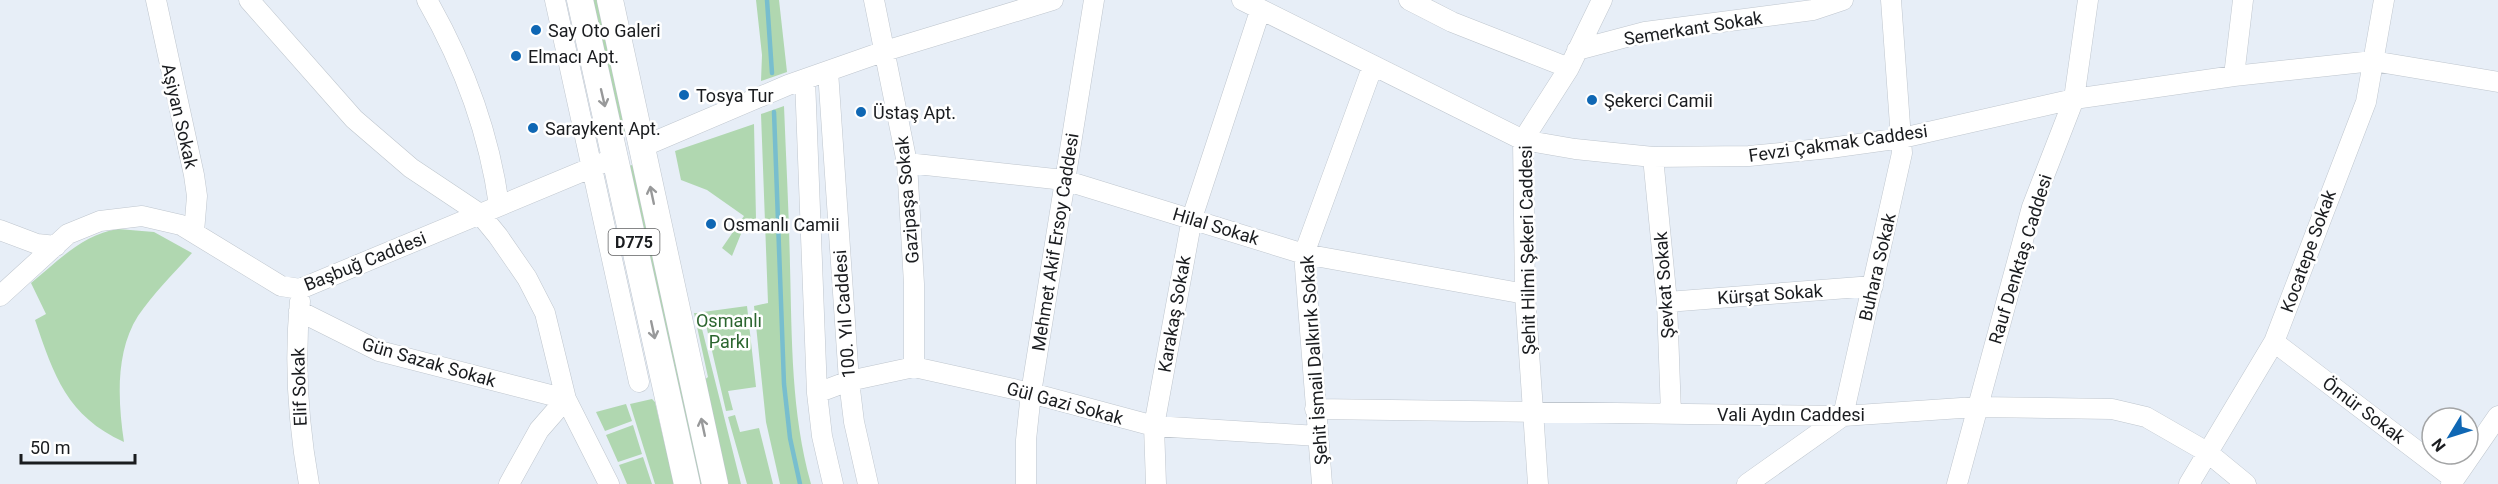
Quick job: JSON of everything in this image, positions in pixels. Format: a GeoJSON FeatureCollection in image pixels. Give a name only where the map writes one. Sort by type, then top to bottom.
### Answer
{"type":"FeatureCollection","features":[{"type":"Feature","properties":{"kind":"main road","name":"D775"},"geometry":{"type":"LineString","coordinates":[[580,0],[617,157],[687,484]]}},
{"type":"Feature","properties":{"kind":"main road","name":"D775"},"geometry":{"type":"LineString","coordinates":[[610,0],[715,484]]}},
{"type":"Feature","properties":{"kind":"main road"},"geometry":{"type":"LineString","coordinates":[[617,157],[642,147]]}},
{"type":"Feature","properties":{"kind":"street","name":"Aşiyan Sokak"},"geometry":{"type":"LineString","coordinates":[[156,0],[194,175],[197,196],[194,232]]}},
{"type":"Feature","properties":{"kind":"street"},"geometry":{"type":"LineString","coordinates":[[249,0],[354,119],[411,168],[480,214],[513,256],[545,313],[566,399],[609,484]]}},
{"type":"Feature","properties":{"kind":"street"},"geometry":{"type":"LineString","coordinates":[[427,0],[459,63],[482,126],[495,174],[499,205]]}},
{"type":"Feature","properties":{"kind":"street"},"geometry":{"type":"LineString","coordinates":[[555,0],[639,382]]}},
{"type":"Feature","properties":{"kind":"street","name":"Gazipaşa Sokak"},"geometry":{"type":"LineString","coordinates":[[874,0],[907,163],[914,284],[914,367]]}},
{"type":"Feature","properties":{"kind":"street"},"geometry":{"type":"LineString","coordinates":[[642,147],[796,82],[885,51],[1053,0]]}},
{"type":"Feature","properties":{"kind":"street","name":"Mehmet Akif Ersoy Caddesi"},"geometry":{"type":"LineString","coordinates":[[1026,484],[1026,440],[1031,393],[1094,0]]}},
{"type":"Feature","properties":{"kind":"street","name":"Fevzi Çakmak Caddesi"},"geometry":{"type":"LineString","coordinates":[[1242,0],[1372,68],[1523,140],[1575,149],[1653,157],[1749,156],[1902,138],[2074,99],[2234,76],[2373,61],[2498,82]]}},
{"type":"Feature","properties":{"kind":"street"},"geometry":{"type":"LineString","coordinates":[[1409,0],[1452,22],[1569,68]]}},
{"type":"Feature","properties":{"kind":"street","name":"Şehit Hilmi Şekeri Caddesi"},"geometry":{"type":"LineString","coordinates":[[1538,484],[1525,294],[1523,140],[1569,68],[1602,0]]}},
{"type":"Feature","properties":{"kind":"street","name":"Semerkant Sokak"},"geometry":{"type":"LineString","coordinates":[[1577,50],[1645,32],[1813,10],[1843,0]]}},
{"type":"Feature","properties":{"kind":"street","name":"Buhara Sokak"},"geometry":{"type":"LineString","coordinates":[[1843,416],[1899,170],[1902,138],[1891,0]]}},
{"type":"Feature","properties":{"kind":"street","name":"Rauf Denktaş Caddesi"},"geometry":{"type":"LineString","coordinates":[[1957,484],[2032,207],[2074,99],[2088,0]]}},
{"type":"Feature","properties":{"kind":"street"},"geometry":{"type":"LineString","coordinates":[[2234,76],[2243,0]]}},
{"type":"Feature","properties":{"kind":"street","name":"Kocatepe Sokak"},"geometry":{"type":"LineString","coordinates":[[2189,484],[2274,342],[2366,102],[2384,0]]}},
{"type":"Feature","properties":{"kind":"street","name":"Karakaş Sokak"},"geometry":{"type":"LineString","coordinates":[[1156,484],[1154,426],[1192,218],[1260,11]]}},
{"type":"Feature","properties":{"kind":"street","name":"Şehit İsmail Dalkırık Sokak"},"geometry":{"type":"LineString","coordinates":[[1322,484],[1304,254],[1372,68]]}},
{"type":"Feature","properties":{"kind":"street","name":"100. Yıl Caddesi"},"geometry":{"type":"LineString","coordinates":[[828,71],[849,381],[854,422],[868,484]]}},
{"type":"Feature","properties":{"kind":"street","name":"100. Yıl Caddesi"},"geometry":{"type":"LineString","coordinates":[[796,82],[817,393],[822,436],[833,484]]}},
{"type":"Feature","properties":{"kind":"street","name":"Başbuğ Caddesi"},"geometry":{"type":"LineString","coordinates":[[0,296],[68,234],[83,227],[120,217],[161,219],[194,232],[281,286],[300,289],[617,157]]}},
{"type":"Feature","properties":{"kind":"street","name":"Şevkat Sokak"},"geometry":{"type":"LineString","coordinates":[[1653,157],[1667,302],[1671,414]]}},
{"type":"Feature","properties":{"kind":"street","name":"Hilal Sokak"},"geometry":{"type":"LineString","coordinates":[[907,163],[1064,180],[1304,254],[1525,294]]}},
{"type":"Feature","properties":{"kind":"street"},"geometry":{"type":"LineString","coordinates":[[0,230],[37,244],[56,246]]}},
{"type":"Feature","properties":{"kind":"street"},"geometry":{"type":"LineString","coordinates":[[618,288],[643,283]]}},
{"type":"Feature","properties":{"kind":"street","name":"Kürşat Sokak"},"geometry":{"type":"LineString","coordinates":[[1667,302],[1873,286]]}},
{"type":"Feature","properties":{"kind":"street","name":"Elif Sokak"},"geometry":{"type":"LineString","coordinates":[[300,289],[298,402],[309,484]]}},
{"type":"Feature","properties":{"kind":"street","name":"Gün Sazak Sokak"},"geometry":{"type":"LineString","coordinates":[[299,311],[379,351],[566,399]]}},
{"type":"Feature","properties":{"kind":"street","name":"Ömür Sokak"},"geometry":{"type":"LineString","coordinates":[[2274,342],[2453,482]]}},
{"type":"Feature","properties":{"kind":"street","name":"Gül Gazi Sokak"},"geometry":{"type":"LineString","coordinates":[[817,393],[849,381],[914,367],[1031,393],[1154,426],[1318,436]]}},
{"type":"Feature","properties":{"kind":"street"},"geometry":{"type":"LineString","coordinates":[[509,484],[539,430],[566,399]]}},
{"type":"Feature","properties":{"kind":"street","name":"Vali Aydın Caddesi"},"geometry":{"type":"LineString","coordinates":[[1315,409],[1843,416],[1976,407],[2128,411],[2146,417],[2207,452],[2246,484]]}},
{"type":"Feature","properties":{"kind":"street"},"geometry":{"type":"LineString","coordinates":[[1747,484],[1843,416]]}},
{"type":"Feature","properties":{"kind":"street"},"geometry":{"type":"LineString","coordinates":[[2453,482],[2498,416]]}},
{"type":"Feature","properties":{"kind":"green space"},"geometry":{"type":"Polygon","coordinates":[[[591,0],[600,0],[628,133],[625,134],[621,131],[591,0]]]}},
{"type":"Feature","properties":{"kind":"green space"},"geometry":{"type":"Polygon","coordinates":[[[756,0],[779,0],[787,72],[761,81],[762,55],[756,0]]]}},
{"type":"Feature","properties":{"kind":"green space"},"geometry":{"type":"Polygon","coordinates":[[[784,106],[794,376],[804,457],[811,484],[780,484],[766,422],[754,306],[768,303],[761,114],[784,106]]]}},
{"type":"Feature","properties":{"kind":"green space"},"geometry":{"type":"Polygon","coordinates":[[[754,124],[756,219],[747,219],[732,256],[722,248],[744,216],[707,190],[681,180],[675,151],[754,124]]]}},
{"type":"Feature","properties":{"kind":"green space"},"geometry":{"type":"Polygon","coordinates":[[[634,166],[704,484],[698,484],[629,167],[634,166]]]}},
{"type":"Feature","properties":{"kind":"green space"},"geometry":{"type":"Polygon","coordinates":[[[118,229],[154,232],[192,253],[138,316],[125,345],[120,378],[120,410],[124,442],[89,420],[65,392],[56,376],[35,320],[46,314],[31,283],[82,242],[93,236],[118,229]]]}},
{"type":"Feature","properties":{"kind":"green space","name":"Osmanlı Parkı"},"geometry":{"type":"Polygon","coordinates":[[[747,306],[756,387],[728,391],[733,410],[726,411],[703,312],[747,306]]]}},
{"type":"Feature","properties":{"kind":"green space","name":"Osmanlı Parkı"},"geometry":{"type":"Polygon","coordinates":[[[694,313],[698,313],[741,484],[725,484],[703,381],[708,377],[694,313]]]}},
{"type":"Feature","properties":{"kind":"green space"},"geometry":{"type":"Polygon","coordinates":[[[652,399],[655,402],[674,484],[655,484],[630,404],[652,399]]]}},
{"type":"Feature","properties":{"kind":"green space"},"geometry":{"type":"Polygon","coordinates":[[[626,404],[632,421],[605,431],[596,412],[626,404]]]}},
{"type":"Feature","properties":{"kind":"green space"},"geometry":{"type":"Polygon","coordinates":[[[735,415],[740,432],[759,428],[773,484],[747,484],[728,417],[735,415]]]}},
{"type":"Feature","properties":{"kind":"green space"},"geometry":{"type":"Polygon","coordinates":[[[633,425],[642,454],[618,462],[606,435],[633,425]]]}},
{"type":"Feature","properties":{"kind":"green space"},"geometry":{"type":"Polygon","coordinates":[[[643,457],[652,484],[627,484],[619,465],[643,457]]]}},
{"type":"Feature","properties":{"kind":"waterway"},"geometry":{"type":"LineString","coordinates":[[767,0],[772,73]]}},
{"type":"Feature","properties":{"kind":"waterway"},"geometry":{"type":"LineString","coordinates":[[774,112],[784,384],[790,438],[800,484]]}},
{"type":"Feature","properties":{"kind":"place","name":"Say Oto Galeri"},"geometry":{"type":"Point","coordinates":[536,30]}},
{"type":"Feature","properties":{"kind":"place","name":"Elmacı Apt."},"geometry":{"type":"Point","coordinates":[516,56]}},
{"type":"Feature","properties":{"kind":"place","name":"Tosya Tur"},"geometry":{"type":"Point","coordinates":[684,95]}},
{"type":"Feature","properties":{"kind":"place","name":"Şekerci Camii"},"geometry":{"type":"Point","coordinates":[1592,100]}},
{"type":"Feature","properties":{"kind":"place","name":"Üstaş Apt."},"geometry":{"type":"Point","coordinates":[861,112]}},
{"type":"Feature","properties":{"kind":"place","name":"Saraykent Apt."},"geometry":{"type":"Point","coordinates":[533,128]}},
{"type":"Feature","properties":{"kind":"place","name":"Osmanlı Camii"},"geometry":{"type":"Point","coordinates":[711,224]}}]}
